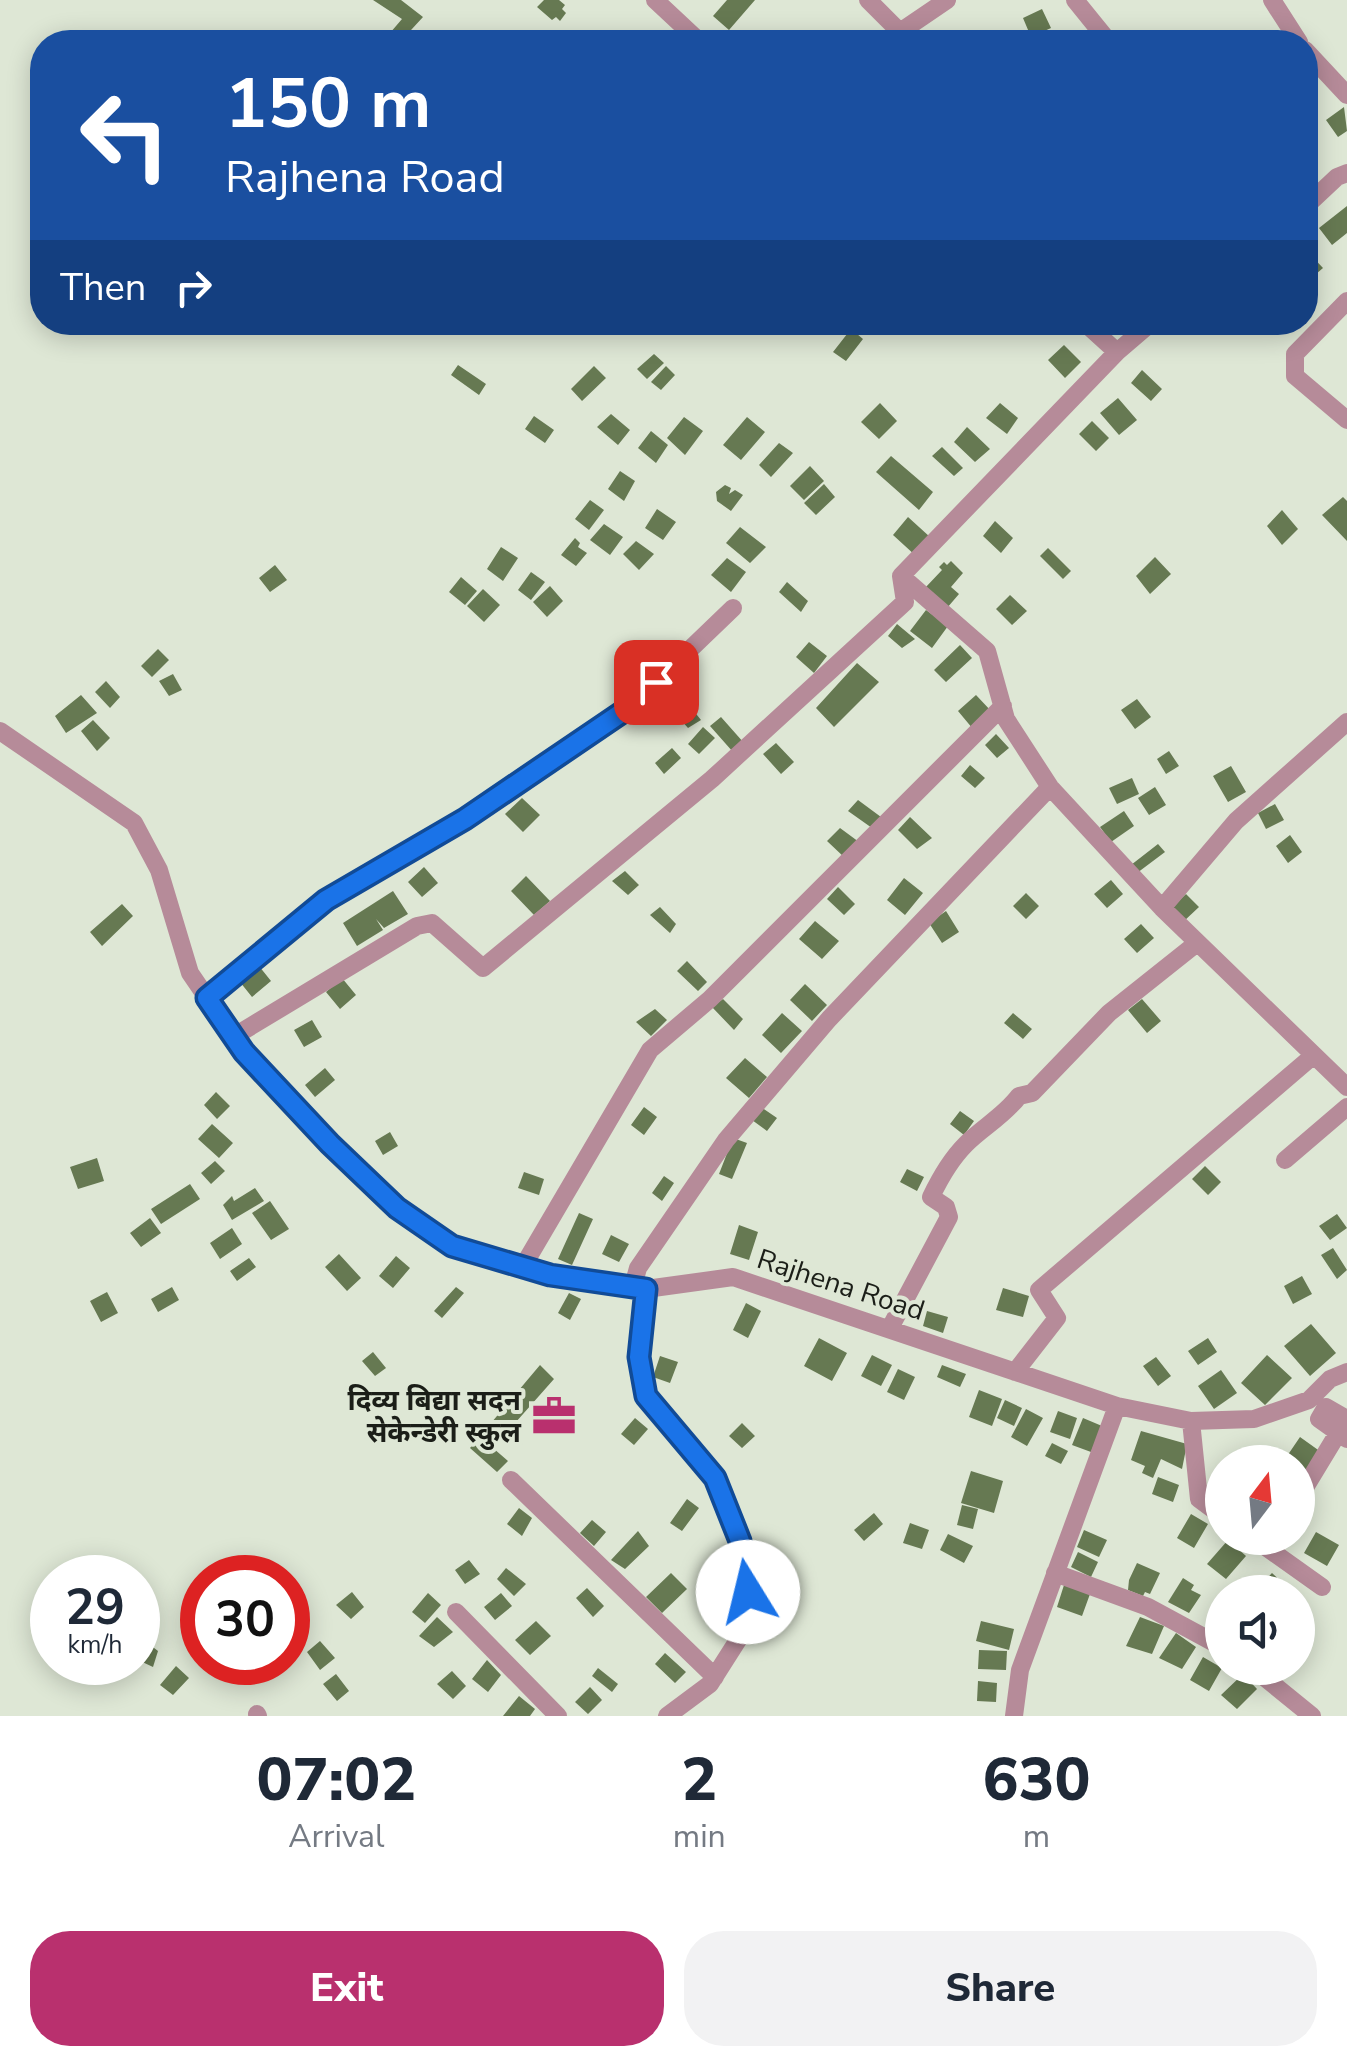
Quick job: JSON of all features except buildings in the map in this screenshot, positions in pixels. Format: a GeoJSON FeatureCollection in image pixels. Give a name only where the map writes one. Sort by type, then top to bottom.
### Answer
{"type":"FeatureCollection","features":[{"type":"Feature","properties":{"kind":"street"},"geometry":{"type":"LineString","coordinates":[[654,0],[687,30]]}},
{"type":"Feature","properties":{"kind":"street"},"geometry":{"type":"LineString","coordinates":[[868,0],[893,30]]}},
{"type":"Feature","properties":{"kind":"street"},"geometry":{"type":"LineString","coordinates":[[908,30],[948,0]]}},
{"type":"Feature","properties":{"kind":"street"},"geometry":{"type":"LineString","coordinates":[[1075,0],[1099,30]]}},
{"type":"Feature","properties":{"kind":"street"},"geometry":{"type":"LineString","coordinates":[[1272,0],[1291,30]]}},
{"type":"Feature","properties":{"kind":"street"},"geometry":{"type":"LineString","coordinates":[[1318,64],[1347,95]]}},
{"type":"Feature","properties":{"kind":"street"},"geometry":{"type":"LineString","coordinates":[[1318,192],[1347,172]]}},
{"type":"Feature","properties":{"kind":"street"},"geometry":{"type":"LineString","coordinates":[[1318,331],[1347,301]]}},
{"type":"Feature","properties":{"kind":"street"},"geometry":{"type":"LineString","coordinates":[[1098,335],[1117,352]]}},
{"type":"Feature","properties":{"kind":"street"},"geometry":{"type":"LineString","coordinates":[[901,576],[1137,335]]}},
{"type":"Feature","properties":{"kind":"street"},"geometry":{"type":"LineString","coordinates":[[1314,335],[1295,354],[1295,376],[1347,420]]}},
{"type":"Feature","properties":{"kind":"street"},"geometry":{"type":"LineString","coordinates":[[901,576],[987,651],[1006,719],[1050,787],[1162,908],[1347,1087]]}},
{"type":"Feature","properties":{"kind":"street"},"geometry":{"type":"LineString","coordinates":[[233,1037],[417,926],[432,923],[483,968],[712,779],[905,602],[901,576]]}},
{"type":"Feature","properties":{"kind":"street"},"geometry":{"type":"LineString","coordinates":[[207,998],[326,900],[465,819],[630,707],[733,608]]}},
{"type":"Feature","properties":{"kind":"street"},"geometry":{"type":"LineString","coordinates":[[522,1268],[650,1050],[710,999],[1003,706]]}},
{"type":"Feature","properties":{"kind":"street"},"geometry":{"type":"LineString","coordinates":[[1162,908],[1236,821],[1347,722]]}},
{"type":"Feature","properties":{"kind":"street","name":"Rajhena Road"},"geometry":{"type":"LineString","coordinates":[[0,732],[134,823],[159,870],[190,973],[233,1037],[330,1144],[397,1208],[452,1246],[550,1275],[640,1287],[733,1277],[1117,1406],[1190,1421],[1331,1419]]}},
{"type":"Feature","properties":{"kind":"street"},"geometry":{"type":"LineString","coordinates":[[666,1716],[715,1677],[738,1640],[748,1592],[740,1541],[715,1478],[646,1396],[639,1357],[638,1268],[726,1140],[830,1020],[1050,787]]}},
{"type":"Feature","properties":{"kind":"street"},"geometry":{"type":"LineString","coordinates":[[890,1328],[948,1216],[946,1207],[931,1197],[944,1169],[1018,1096],[1032,1094],[1109,1013],[1197,943]]}},
{"type":"Feature","properties":{"kind":"street"},"geometry":{"type":"LineString","coordinates":[[1015,1372],[1056,1318],[1039,1290],[1314,1055]]}},
{"type":"Feature","properties":{"kind":"street"},"geometry":{"type":"LineString","coordinates":[[1285,1160],[1347,1107]]}},
{"type":"Feature","properties":{"kind":"street"},"geometry":{"type":"LineString","coordinates":[[1315,1458],[1331,1419],[1330,1379],[1347,1372]]}},
{"type":"Feature","properties":{"kind":"street"},"geometry":{"type":"LineString","coordinates":[[1014,1716],[1020,1670],[1117,1406]]}},
{"type":"Feature","properties":{"kind":"street"},"geometry":{"type":"LineString","coordinates":[[1190,1421],[1200,1499],[1205,1503]]}},
{"type":"Feature","properties":{"kind":"street"},"geometry":{"type":"LineString","coordinates":[[512,1480],[715,1677]]}},
{"type":"Feature","properties":{"kind":"street"},"geometry":{"type":"LineString","coordinates":[[1282,1555],[1322,1587]]}},
{"type":"Feature","properties":{"kind":"street"},"geometry":{"type":"LineString","coordinates":[[1055,1573],[1148,1607],[1205,1638]]}},
{"type":"Feature","properties":{"kind":"street"},"geometry":{"type":"LineString","coordinates":[[456,1612],[558,1716]]}},
{"type":"Feature","properties":{"kind":"street"},"geometry":{"type":"LineString","coordinates":[[1274,1685],[1312,1716]]}},
{"type":"Feature","properties":{"kind":"place","name":"दिव्य बिद्या सदन सेकेन्डेरी स्कुल"},"geometry":{"type":"Point","coordinates":[554,1416]}},
{"type":"Feature","properties":{"kind":"route"},"geometry":{"type":"LineString","coordinates":[[656,682],[630,707],[465,819],[326,900],[207,998],[244,1052],[330,1144],[397,1208],[452,1246],[550,1275],[646,1289],[639,1357],[646,1396],[715,1478],[740,1541],[748,1592]]}}]}
